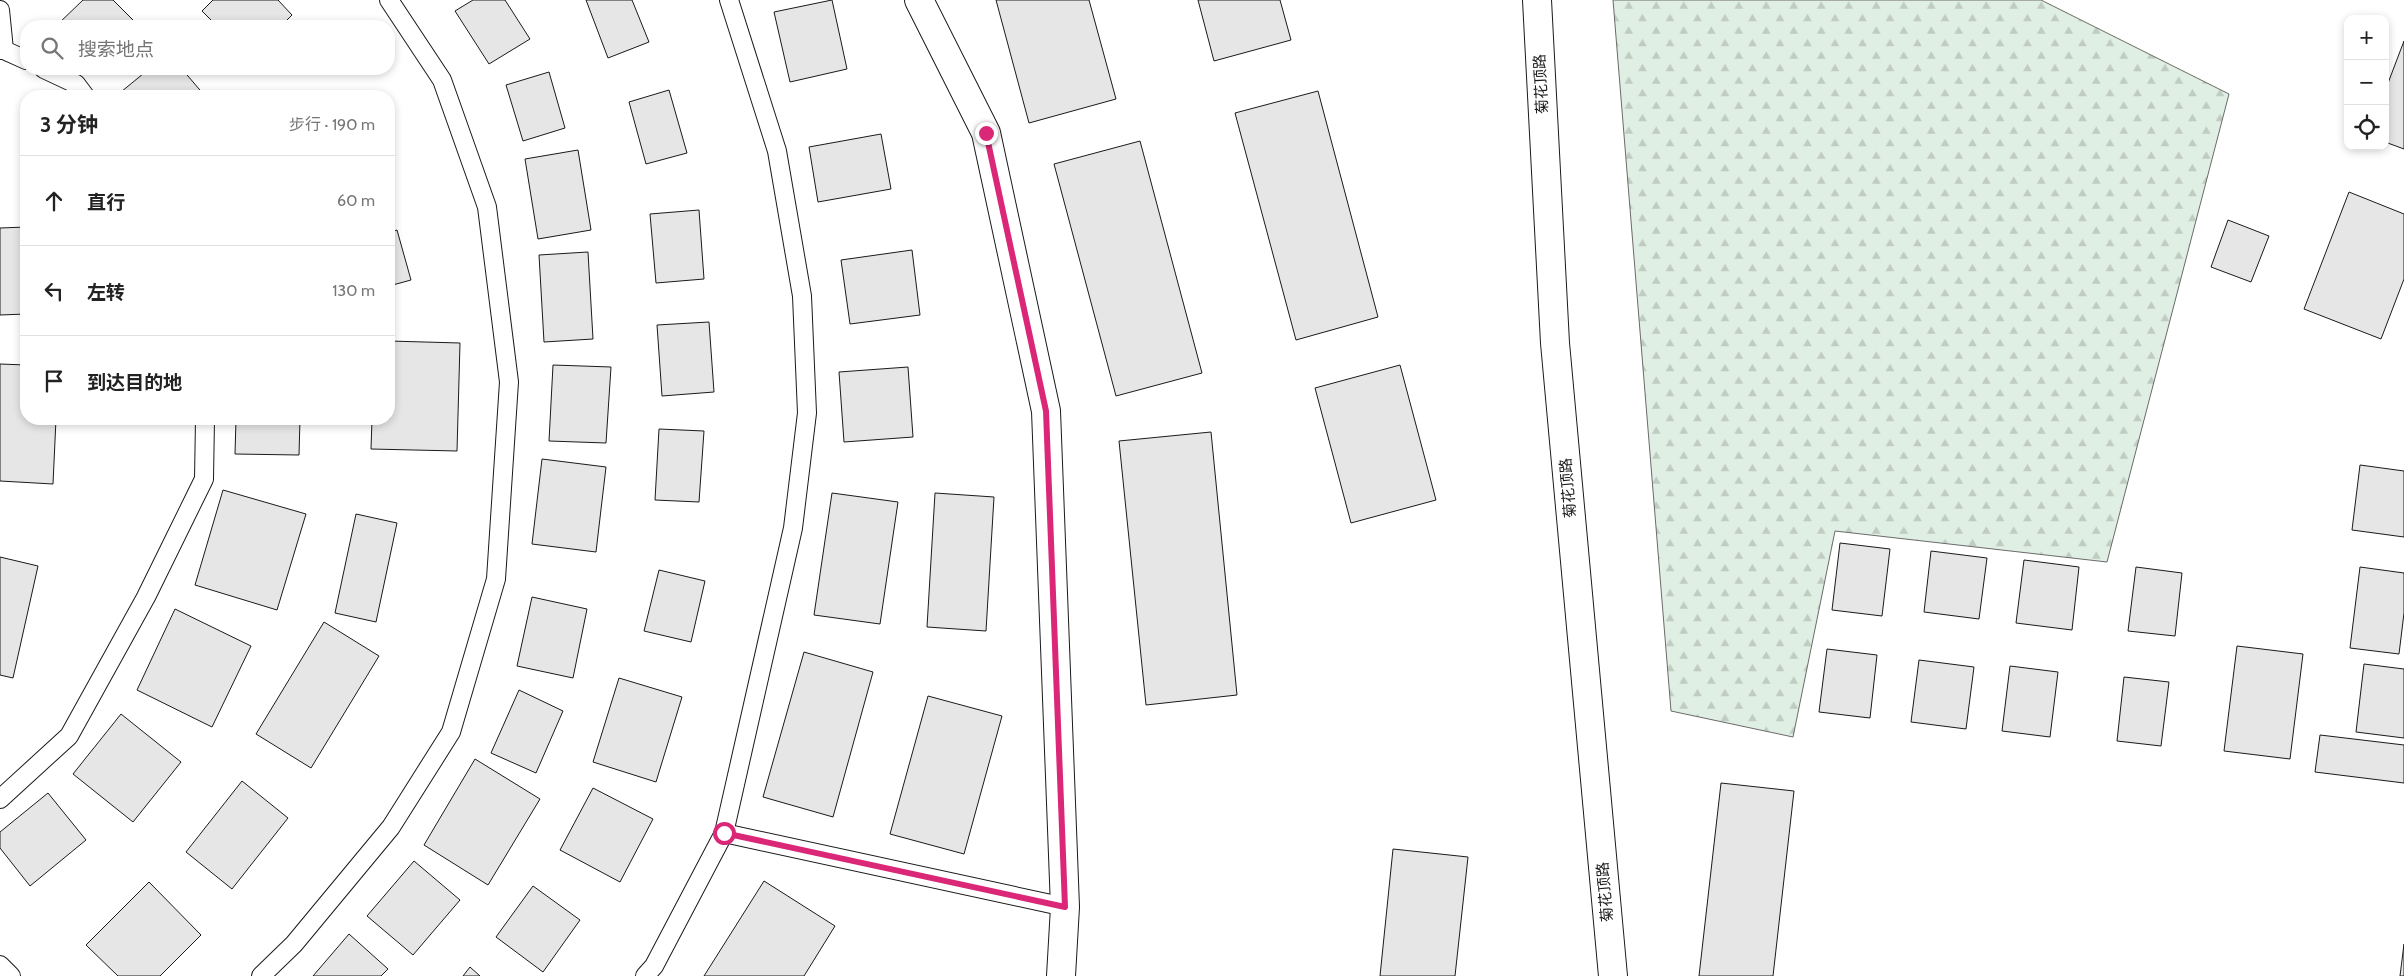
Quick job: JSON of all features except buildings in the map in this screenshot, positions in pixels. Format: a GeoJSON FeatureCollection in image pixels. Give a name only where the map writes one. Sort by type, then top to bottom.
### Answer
{"type":"FeatureCollection","features":[{"type":"Feature","properties":{"kind":"street"},"geometry":{"type":"LineString","coordinates":[[919,0],[986,133],[1046,411],[1065,907],[1060,976]]}},
{"type":"Feature","properties":{"kind":"street","name":"菊花顶路"},"geometry":{"type":"LineString","coordinates":[[1537,0],[1555,343],[1613,976]]}},
{"type":"Feature","properties":{"kind":"lane"},"geometry":{"type":"LineString","coordinates":[[261,976],[294,944],[391,827],[451,732],[496,579],[508,382],[487,207],[442,80],[389,0]]}},
{"type":"Feature","properties":{"kind":"lane"},"geometry":{"type":"LineString","coordinates":[[645,976],[654,966],[724,833],[793,528],[807,413],[802,296],[777,151],[729,0]]}},
{"type":"Feature","properties":{"kind":"lane"},"geometry":{"type":"LineString","coordinates":[[0,10],[2,50],[20,58]]}},
{"type":"Feature","properties":{"kind":"lane"},"geometry":{"type":"LineString","coordinates":[[57,75],[76,84],[80,90]]}},
{"type":"Feature","properties":{"kind":"lane"},"geometry":{"type":"LineString","coordinates":[[0,799],[69,736],[146,597],[204,479],[205,425]]}},
{"type":"Feature","properties":{"kind":"lane"},"geometry":{"type":"LineString","coordinates":[[724,833],[1065,907]]}},
{"type":"Feature","properties":{"kind":"lane"},"geometry":{"type":"LineString","coordinates":[[0,966],[11,976]]}},
{"type":"Feature","properties":{"kind":"green space"},"geometry":{"type":"Polygon","coordinates":[[[1613,0],[2041,0],[2229,94],[2107,562],[1835,531],[1793,737],[1671,711],[1613,0]]]}},
{"type":"Feature","properties":{"kind":"route"},"geometry":{"type":"LineString","coordinates":[[724,833],[1065,907],[1046,411],[986,133]]}}]}
